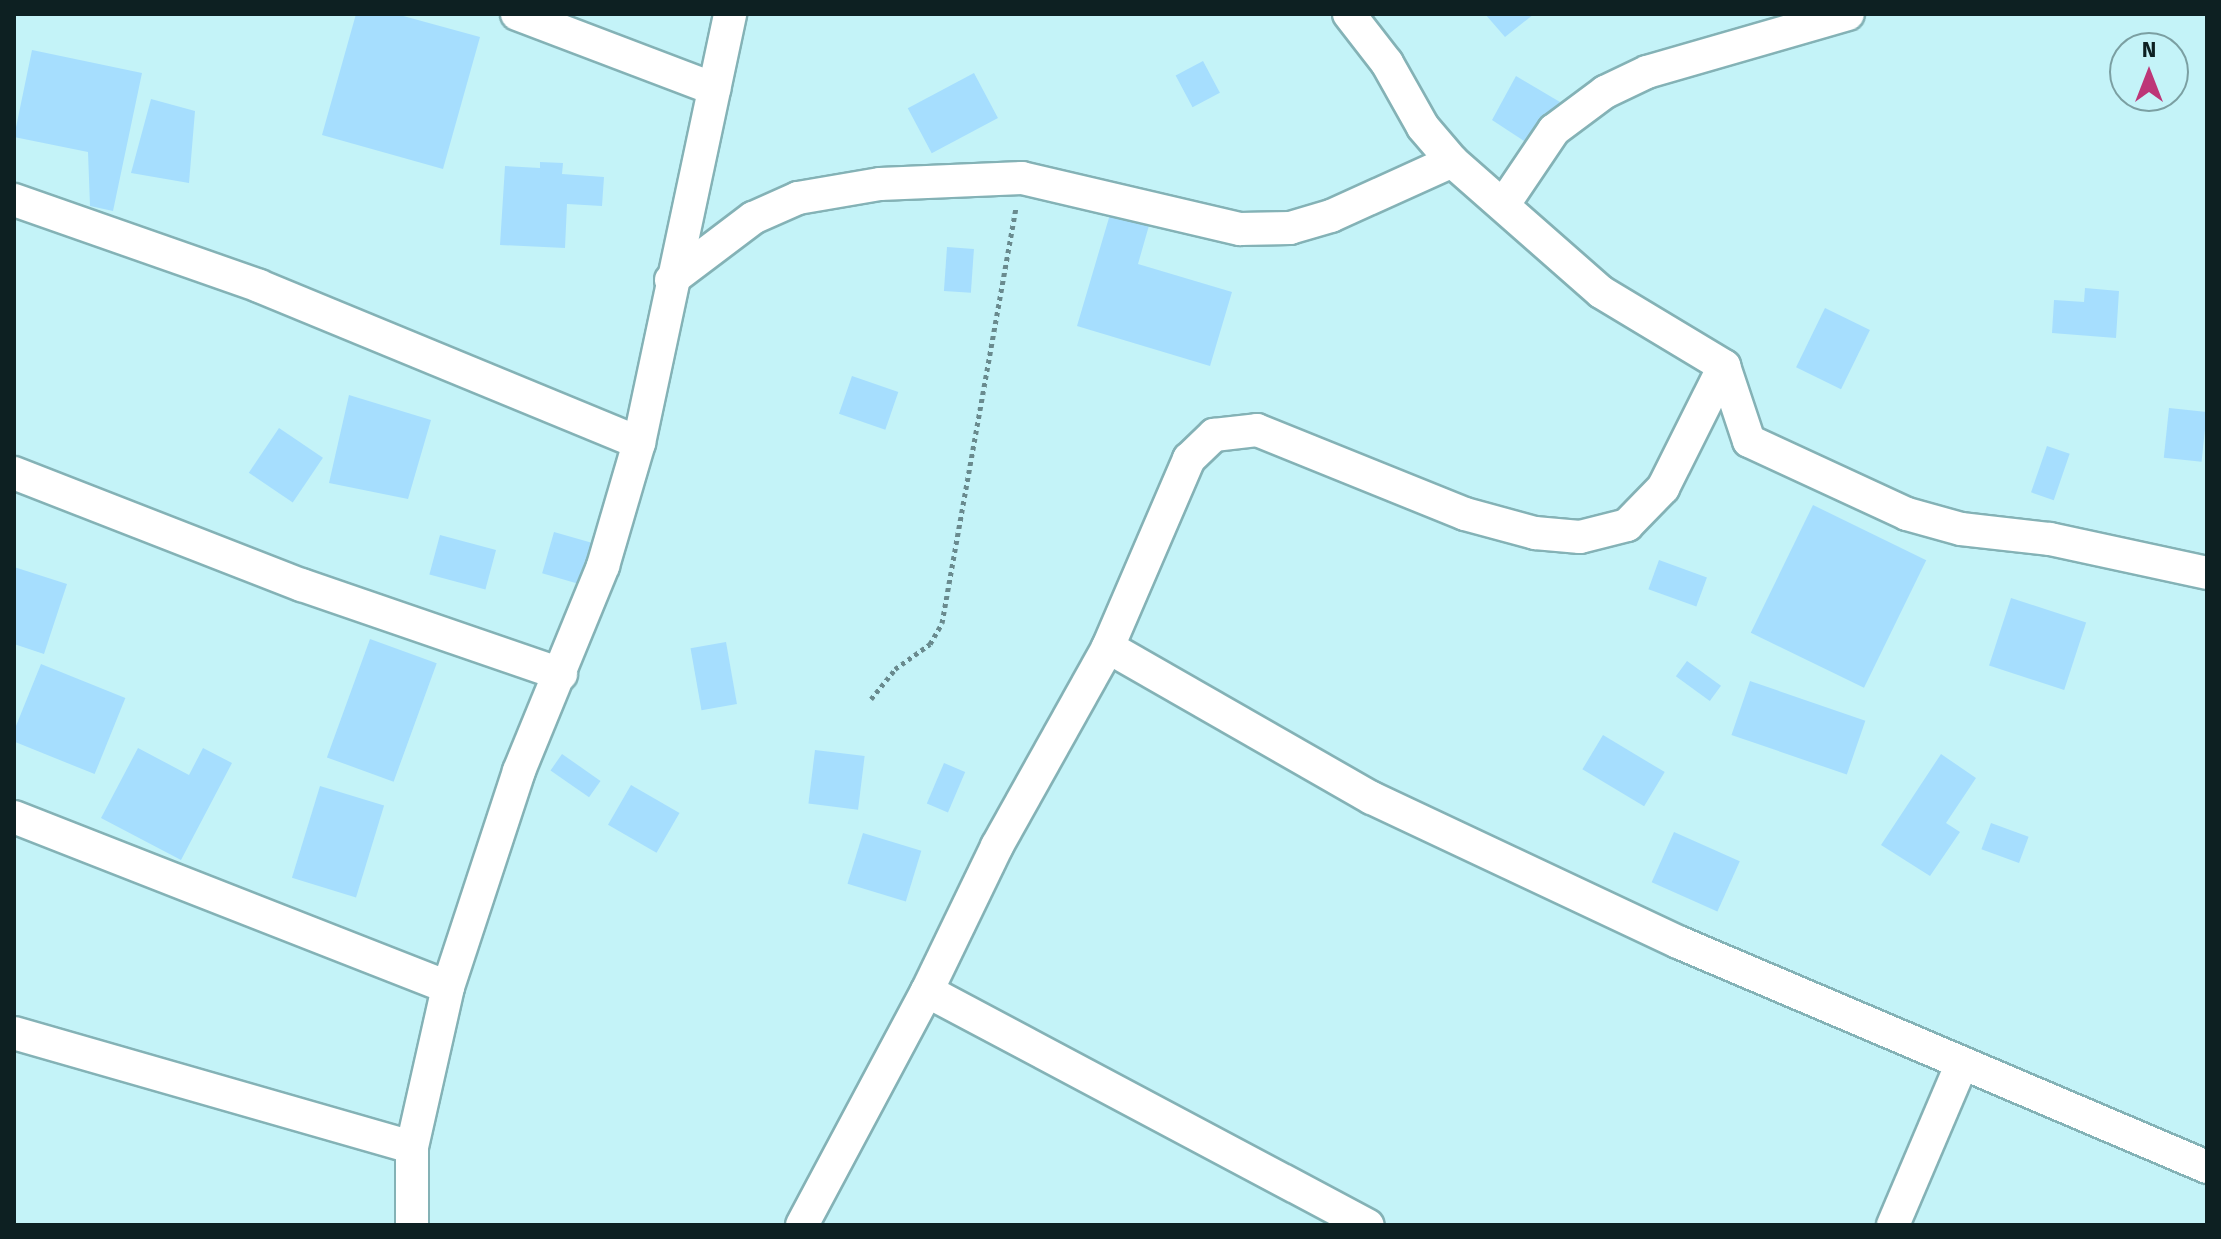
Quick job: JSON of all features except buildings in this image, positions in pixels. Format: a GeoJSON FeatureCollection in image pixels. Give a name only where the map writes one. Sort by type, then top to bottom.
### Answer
{"type":"FeatureCollection","features":[{"type":"Feature","properties":{"kind":"street"},"geometry":{"type":"LineString","coordinates":[[517,14],[714,89]]}},
{"type":"Feature","properties":{"kind":"street"},"geometry":{"type":"LineString","coordinates":[[412,1225],[412,1147],[448,987],[519,771],[603,566],[639,443],[671,280],[730,14]]}},
{"type":"Feature","properties":{"kind":"street"},"geometry":{"type":"LineString","coordinates":[[1349,14],[1387,63],[1423,127],[1452,161],[1601,292],[1724,366],[1749,441],[1860,495],[1961,529],[2050,539],[2207,573]]}},
{"type":"Feature","properties":{"kind":"street"},"geometry":{"type":"LineString","coordinates":[[1504,204],[1554,130],[1605,92],[1647,72],[1848,14]]}},
{"type":"Feature","properties":{"kind":"street"},"geometry":{"type":"LineString","coordinates":[[671,280],[753,218],[798,198],[880,184],[1022,178],[1240,229],[1290,228],[1331,216],[1452,161]]}},
{"type":"Feature","properties":{"kind":"street"},"geometry":{"type":"LineString","coordinates":[[14,200],[259,286],[639,443]]}},
{"type":"Feature","properties":{"kind":"street"},"geometry":{"type":"LineString","coordinates":[[802,1225],[927,991],[997,846],[1108,647],[1189,459],[1214,435],[1257,430],[1465,514],[1535,533],[1580,537],[1627,525],[1663,488],[1724,366]]}},
{"type":"Feature","properties":{"kind":"street"},"geometry":{"type":"LineString","coordinates":[[14,473],[302,585],[561,674]]}},
{"type":"Feature","properties":{"kind":"street"},"geometry":{"type":"LineString","coordinates":[[1108,647],[1372,798],[1678,942],[2207,1167]]}},
{"type":"Feature","properties":{"kind":"street"},"geometry":{"type":"LineString","coordinates":[[14,817],[448,987]]}},
{"type":"Feature","properties":{"kind":"street"},"geometry":{"type":"LineString","coordinates":[[927,991],[1368,1225]]}},
{"type":"Feature","properties":{"kind":"street"},"geometry":{"type":"LineString","coordinates":[[14,1033],[412,1147]]}},
{"type":"Feature","properties":{"kind":"street"},"geometry":{"type":"LineString","coordinates":[[1893,1225],[1962,1063]]}},
{"type":"Feature","properties":{"kind":"path"},"geometry":{"type":"LineString","coordinates":[[871,699],[895,669],[930,644],[942,623],[1022,178]]}}]}
